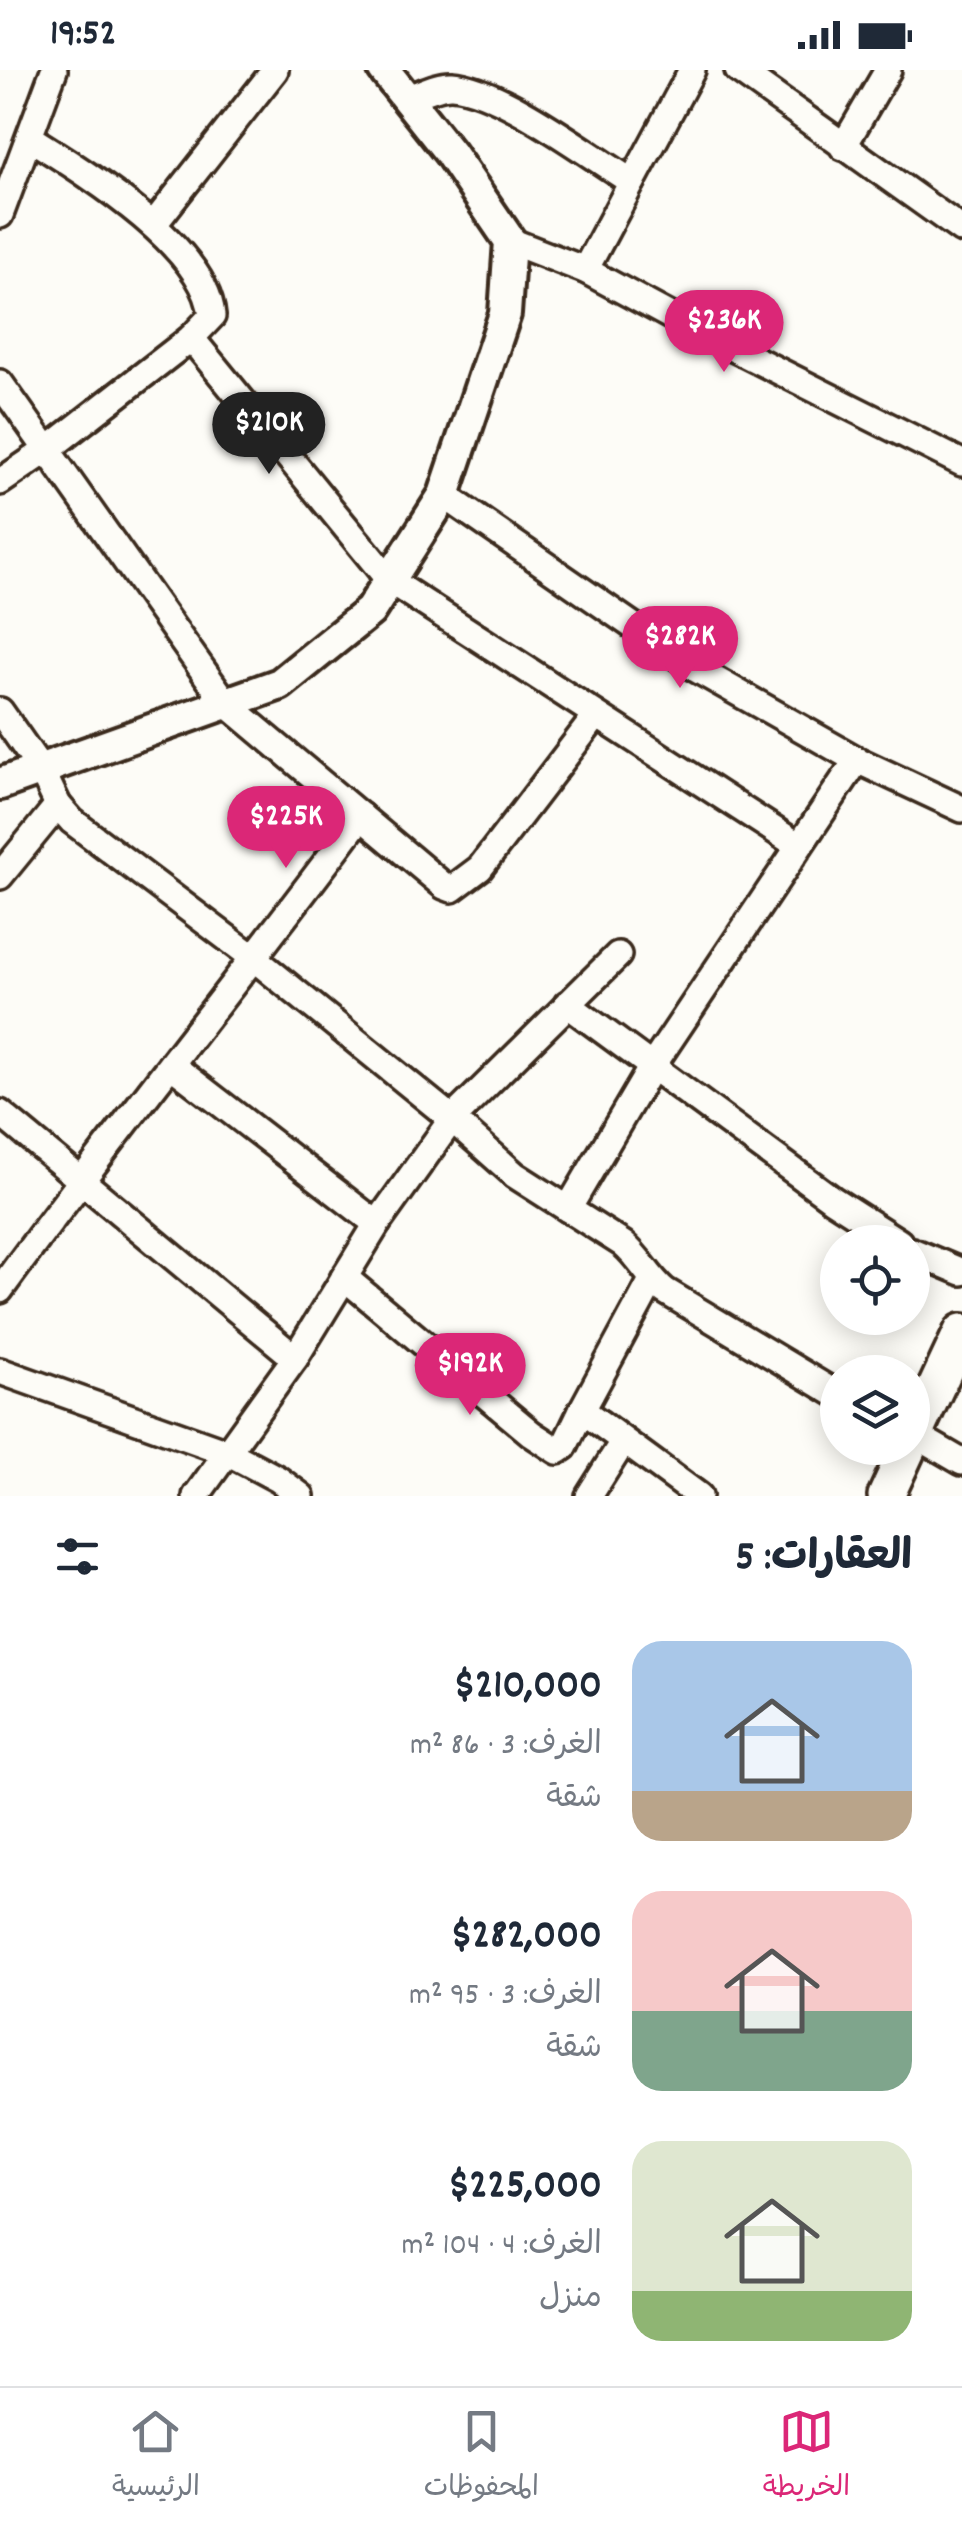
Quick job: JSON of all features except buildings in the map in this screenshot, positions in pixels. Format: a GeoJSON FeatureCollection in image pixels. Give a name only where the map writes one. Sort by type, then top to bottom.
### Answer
{"type":"FeatureCollection","features":[{"type":"Feature","properties":{"kind":"main road"},"geometry":{"type":"LineString","coordinates":[[930,1400],[962,1332]]}},
{"type":"Feature","properties":{"kind":"main road"},"geometry":{"type":"LineString","coordinates":[[886,1496],[900,1465]]}},
{"type":"Feature","properties":{"kind":"street"},"geometry":{"type":"LineString","coordinates":[[0,216],[54,70]]}},
{"type":"Feature","properties":{"kind":"street"},"geometry":{"type":"LineString","coordinates":[[154,224],[274,70]]}},
{"type":"Feature","properties":{"kind":"street"},"geometry":{"type":"LineString","coordinates":[[384,70],[450,152],[510,241],[585,270],[684,324],[962,462]]}},
{"type":"Feature","properties":{"kind":"street"},"geometry":{"type":"LineString","coordinates":[[585,270],[692,70]]}},
{"type":"Feature","properties":{"kind":"street"},"geometry":{"type":"LineString","coordinates":[[738,70],[843,147],[958,220]]}},
{"type":"Feature","properties":{"kind":"street"},"geometry":{"type":"LineString","coordinates":[[843,147],[888,70]]}},
{"type":"Feature","properties":{"kind":"street"},"geometry":{"type":"LineString","coordinates":[[407,98],[450,85],[481,93],[509,106],[632,182]]}},
{"type":"Feature","properties":{"kind":"street"},"geometry":{"type":"LineString","coordinates":[[0,482],[191,338],[212,316],[211,303],[190,267],[154,224],[102,184],[30,138]]}},
{"type":"Feature","properties":{"kind":"street"},"geometry":{"type":"LineString","coordinates":[[0,784],[280,684],[370,611],[444,495],[505,314],[510,241]]}},
{"type":"Feature","properties":{"kind":"street"},"geometry":{"type":"LineString","coordinates":[[191,338],[390,580],[799,846]]}},
{"type":"Feature","properties":{"kind":"street"},"geometry":{"type":"LineString","coordinates":[[0,383],[226,703],[444,886],[452,889],[480,868],[596,716]]}},
{"type":"Feature","properties":{"kind":"street"},"geometry":{"type":"LineString","coordinates":[[444,495],[691,666],[856,760],[962,809]]}},
{"type":"Feature","properties":{"kind":"street"},"geometry":{"type":"LineString","coordinates":[[0,711],[42,770],[58,805],[72,820],[255,959],[515,1176],[637,1256],[652,1280],[820,1384]]}},
{"type":"Feature","properties":{"kind":"street"},"geometry":{"type":"LineString","coordinates":[[568,1209],[651,1068],[856,760]]}},
{"type":"Feature","properties":{"kind":"street"},"geometry":{"type":"LineString","coordinates":[[0,876],[58,805]]}},
{"type":"Feature","properties":{"kind":"street"},"geometry":{"type":"LineString","coordinates":[[0,1290],[360,816]]}},
{"type":"Feature","properties":{"kind":"street"},"geometry":{"type":"LineString","coordinates":[[196,1496],[295,1358],[377,1224],[452,1120],[618,955]]}},
{"type":"Feature","properties":{"kind":"street"},"geometry":{"type":"LineString","coordinates":[[567,1004],[873,1225]]}},
{"type":"Feature","properties":{"kind":"street"},"geometry":{"type":"LineString","coordinates":[[171,1065],[377,1224]]}},
{"type":"Feature","properties":{"kind":"street"},"geometry":{"type":"LineString","coordinates":[[0,1114],[295,1358]]}},
{"type":"Feature","properties":{"kind":"street"},"geometry":{"type":"LineString","coordinates":[[930,1259],[962,1272]]}},
{"type":"Feature","properties":{"kind":"street"},"geometry":{"type":"LineString","coordinates":[[344,1277],[532,1434],[558,1450],[564,1446],[652,1280]]}},
{"type":"Feature","properties":{"kind":"street"},"geometry":{"type":"LineString","coordinates":[[0,1371],[227,1452],[278,1478],[300,1496]]}},
{"type":"Feature","properties":{"kind":"street"},"geometry":{"type":"LineString","coordinates":[[582,1410],[699,1496]]}},
{"type":"Feature","properties":{"kind":"street"},"geometry":{"type":"LineString","coordinates":[[589,1496],[623,1442]]}},
{"type":"Feature","properties":{"kind":"street"},"geometry":{"type":"LineString","coordinates":[[930,1447],[962,1462]]}}]}
